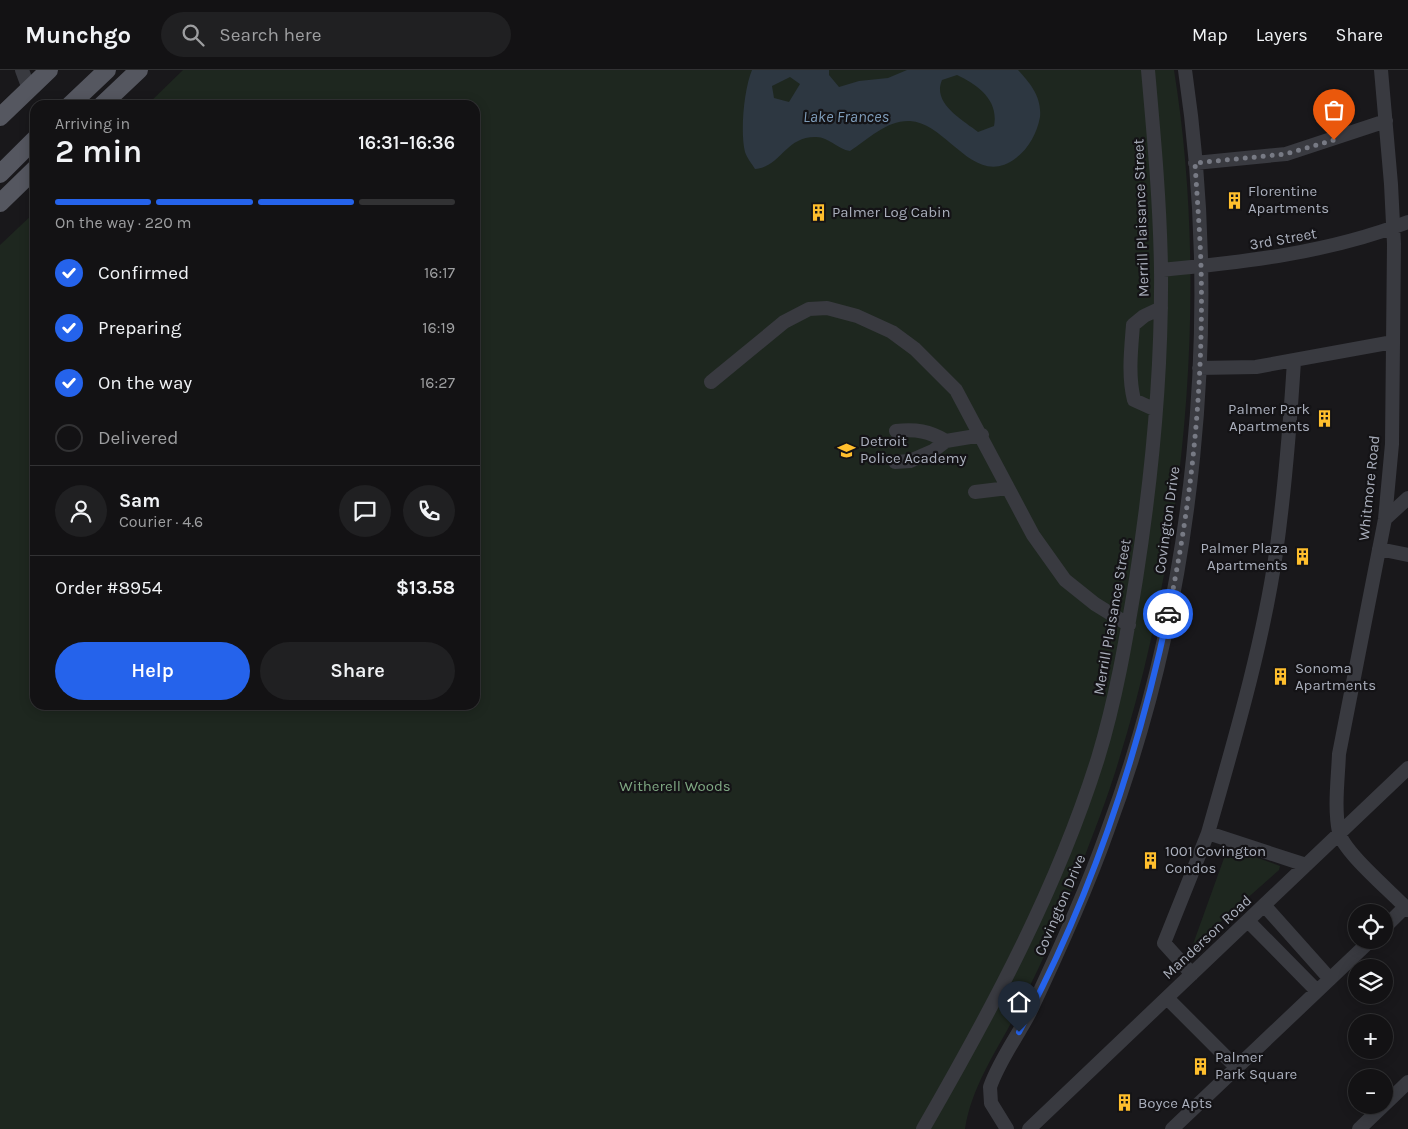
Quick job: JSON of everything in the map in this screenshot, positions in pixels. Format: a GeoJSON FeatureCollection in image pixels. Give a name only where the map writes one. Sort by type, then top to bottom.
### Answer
{"type":"FeatureCollection","features":[{"type":"Feature","properties":{"kind":"main road"},"geometry":{"type":"LineString","coordinates":[[3,108],[29,89],[49,70]]}},
{"type":"Feature","properties":{"kind":"main road"},"geometry":{"type":"LineString","coordinates":[[75,100],[107,70]]}},
{"type":"Feature","properties":{"kind":"main road"},"geometry":{"type":"LineString","coordinates":[[107,100],[139,70]]}},
{"type":"Feature","properties":{"kind":"main road"},"geometry":{"type":"LineString","coordinates":[[0,174],[30,143]]}},
{"type":"Feature","properties":{"kind":"main road"},"geometry":{"type":"LineString","coordinates":[[0,203],[30,175]]}},
{"type":"Feature","properties":{"kind":"street"},"geometry":{"type":"LineString","coordinates":[[22,70],[29,89]]}},
{"type":"Feature","properties":{"kind":"street","name":"Merrill Plaisance Street"},"geometry":{"type":"LineString","coordinates":[[923,1129],[1014,966],[1080,810],[1112,706],[1129,625],[1146,516],[1156,410],[1161,270],[1158,183],[1148,70]]}},
{"type":"Feature","properties":{"kind":"street","name":"Covington Drive"},"geometry":{"type":"LineString","coordinates":[[1004,1123],[990,1103],[989,1094],[992,1081],[1028,1016],[1076,913],[1122,790],[1146,706],[1170,602],[1185,521],[1199,368],[1201,266],[1195,163],[1185,70]]}},
{"type":"Feature","properties":{"kind":"street","name":"Whitmore Road"},"geometry":{"type":"LineString","coordinates":[[1339,833],[1339,754],[1385,519],[1392,444],[1393,228],[1381,70]]}},
{"type":"Feature","properties":{"kind":"street"},"geometry":{"type":"LineString","coordinates":[[1195,163],[1286,154],[1386,121]]}},
{"type":"Feature","properties":{"kind":"street","name":"3rd Street"},"geometry":{"type":"LineString","coordinates":[[1161,270],[1286,256],[1340,244],[1408,222]]}},
{"type":"Feature","properties":{"kind":"street"},"geometry":{"type":"LineString","coordinates":[[711,382],[784,322],[809,310],[827,308],[857,316],[892,332],[915,349],[956,390],[1033,535],[1065,580],[1095,604],[1129,625]]}},
{"type":"Feature","properties":{"kind":"street"},"geometry":{"type":"LineString","coordinates":[[1156,410],[1134,400],[1131,387],[1131,349],[1133,325],[1144,316],[1161,308]]}},
{"type":"Feature","properties":{"kind":"street"},"geometry":{"type":"LineString","coordinates":[[1199,368],[1256,367],[1393,342]]}},
{"type":"Feature","properties":{"kind":"street"},"geometry":{"type":"LineString","coordinates":[[1192,974],[1164,943],[1208,833],[1248,692],[1276,554],[1288,451],[1294,361]]}},
{"type":"Feature","properties":{"kind":"street"},"geometry":{"type":"LineString","coordinates":[[896,431],[915,429],[926,431],[946,441]]}},
{"type":"Feature","properties":{"kind":"street"},"geometry":{"type":"LineString","coordinates":[[895,462],[910,461],[933,451],[946,441],[982,436]]}},
{"type":"Feature","properties":{"kind":"street"},"geometry":{"type":"LineString","coordinates":[[975,492],[1008,488]]}},
{"type":"Feature","properties":{"kind":"street"},"geometry":{"type":"LineString","coordinates":[[1385,519],[1408,498]]}},
{"type":"Feature","properties":{"kind":"street"},"geometry":{"type":"LineString","coordinates":[[1379,549],[1408,555]]}},
{"type":"Feature","properties":{"kind":"street","name":"Manderson Road"},"geometry":{"type":"LineString","coordinates":[[1029,1129],[1408,768]]}},
{"type":"Feature","properties":{"kind":"street"},"geometry":{"type":"LineString","coordinates":[[1208,833],[1306,865]]}},
{"type":"Feature","properties":{"kind":"street"},"geometry":{"type":"LineString","coordinates":[[1339,833],[1346,847],[1406,905],[1393,919]]}},
{"type":"Feature","properties":{"kind":"street"},"geometry":{"type":"LineString","coordinates":[[1264,905],[1330,979]]}},
{"type":"Feature","properties":{"kind":"street"},"geometry":{"type":"LineString","coordinates":[[1248,921],[1317,992]]}},
{"type":"Feature","properties":{"kind":"street"},"geometry":{"type":"LineString","coordinates":[[1172,1129],[1362,949]]}},
{"type":"Feature","properties":{"kind":"street"},"geometry":{"type":"LineString","coordinates":[[1167,998],[1237,1068]]}},
{"type":"Feature","properties":{"kind":"street"},"geometry":{"type":"LineString","coordinates":[[1359,1129],[1408,1082]]}},
{"type":"Feature","properties":{"kind":"green space","name":"Witherell Woods"},"geometry":{"type":"Polygon","coordinates":[[[183,70],[1174,70],[1185,155],[1190,242],[1190,331],[1185,420],[1175,508],[1160,596],[1141,681],[1118,763],[1073,889],[1045,955],[981,1080],[974,1096],[965,1129],[0,1129],[0,245],[30,217],[30,710],[480,710],[480,100],[152,100],[183,70]]]}},
{"type":"Feature","properties":{"kind":"green space"},"geometry":{"type":"Polygon","coordinates":[[[1228,847],[1280,866],[1279,870],[1192,947],[1228,847]]]}},
{"type":"Feature","properties":{"kind":"water","name":"Lake Frances"},"geometry":{"type":"Polygon","coordinates":[[[752,70],[829,70],[829,75],[839,87],[859,81],[888,78],[907,70],[1018,70],[1031,85],[1037,97],[1040,117],[1037,129],[1029,145],[1016,158],[1001,166],[987,166],[974,161],[937,132],[924,124],[910,121],[886,127],[850,151],[820,137],[805,138],[790,147],[771,163],[755,169],[745,152],[743,133],[745,99],[752,70]],[[957,75],[942,80],[940,88],[941,96],[950,110],[978,132],[994,126],[993,108],[985,94],[957,75]],[[790,77],[772,86],[774,98],[789,102],[800,84],[790,77]]]}},
{"type":"Feature","properties":{"kind":"way so far"},"geometry":{"type":"LineString","coordinates":[[1168,614],[1185,521],[1196,422],[1201,314],[1201,266],[1195,163],[1286,154],[1334,140]]}},
{"type":"Feature","properties":{"kind":"place","name":"Florentine Apartments"},"geometry":{"type":"Point","coordinates":[1234,200]}},
{"type":"Feature","properties":{"kind":"place","name":"Palmer Log Cabin"},"geometry":{"type":"Point","coordinates":[818,212]}},
{"type":"Feature","properties":{"kind":"place","name":"Palmer Park Apartments"},"geometry":{"type":"Point","coordinates":[1324,418]}},
{"type":"Feature","properties":{"kind":"place","name":"Detroit Police Academy"},"geometry":{"type":"Point","coordinates":[846,450]}},
{"type":"Feature","properties":{"kind":"place","name":"Palmer Plaza Apartments"},"geometry":{"type":"Point","coordinates":[1302,557]}},
{"type":"Feature","properties":{"kind":"place","name":"Sonoma Apartments"},"geometry":{"type":"Point","coordinates":[1281,677]}},
{"type":"Feature","properties":{"kind":"place","name":"1001 Covington Condos"},"geometry":{"type":"Point","coordinates":[1151,860]}},
{"type":"Feature","properties":{"kind":"place","name":"Palmer Park Square"},"geometry":{"type":"Point","coordinates":[1201,1066]}},
{"type":"Feature","properties":{"kind":"place","name":"Boyce Apts"},"geometry":{"type":"Point","coordinates":[1124,1103]}},
{"type":"Feature","properties":{"kind":"route"},"geometry":{"type":"LineString","coordinates":[[1019,1032],[1058,954],[1108,832],[1139,734],[1168,614]]}}]}
